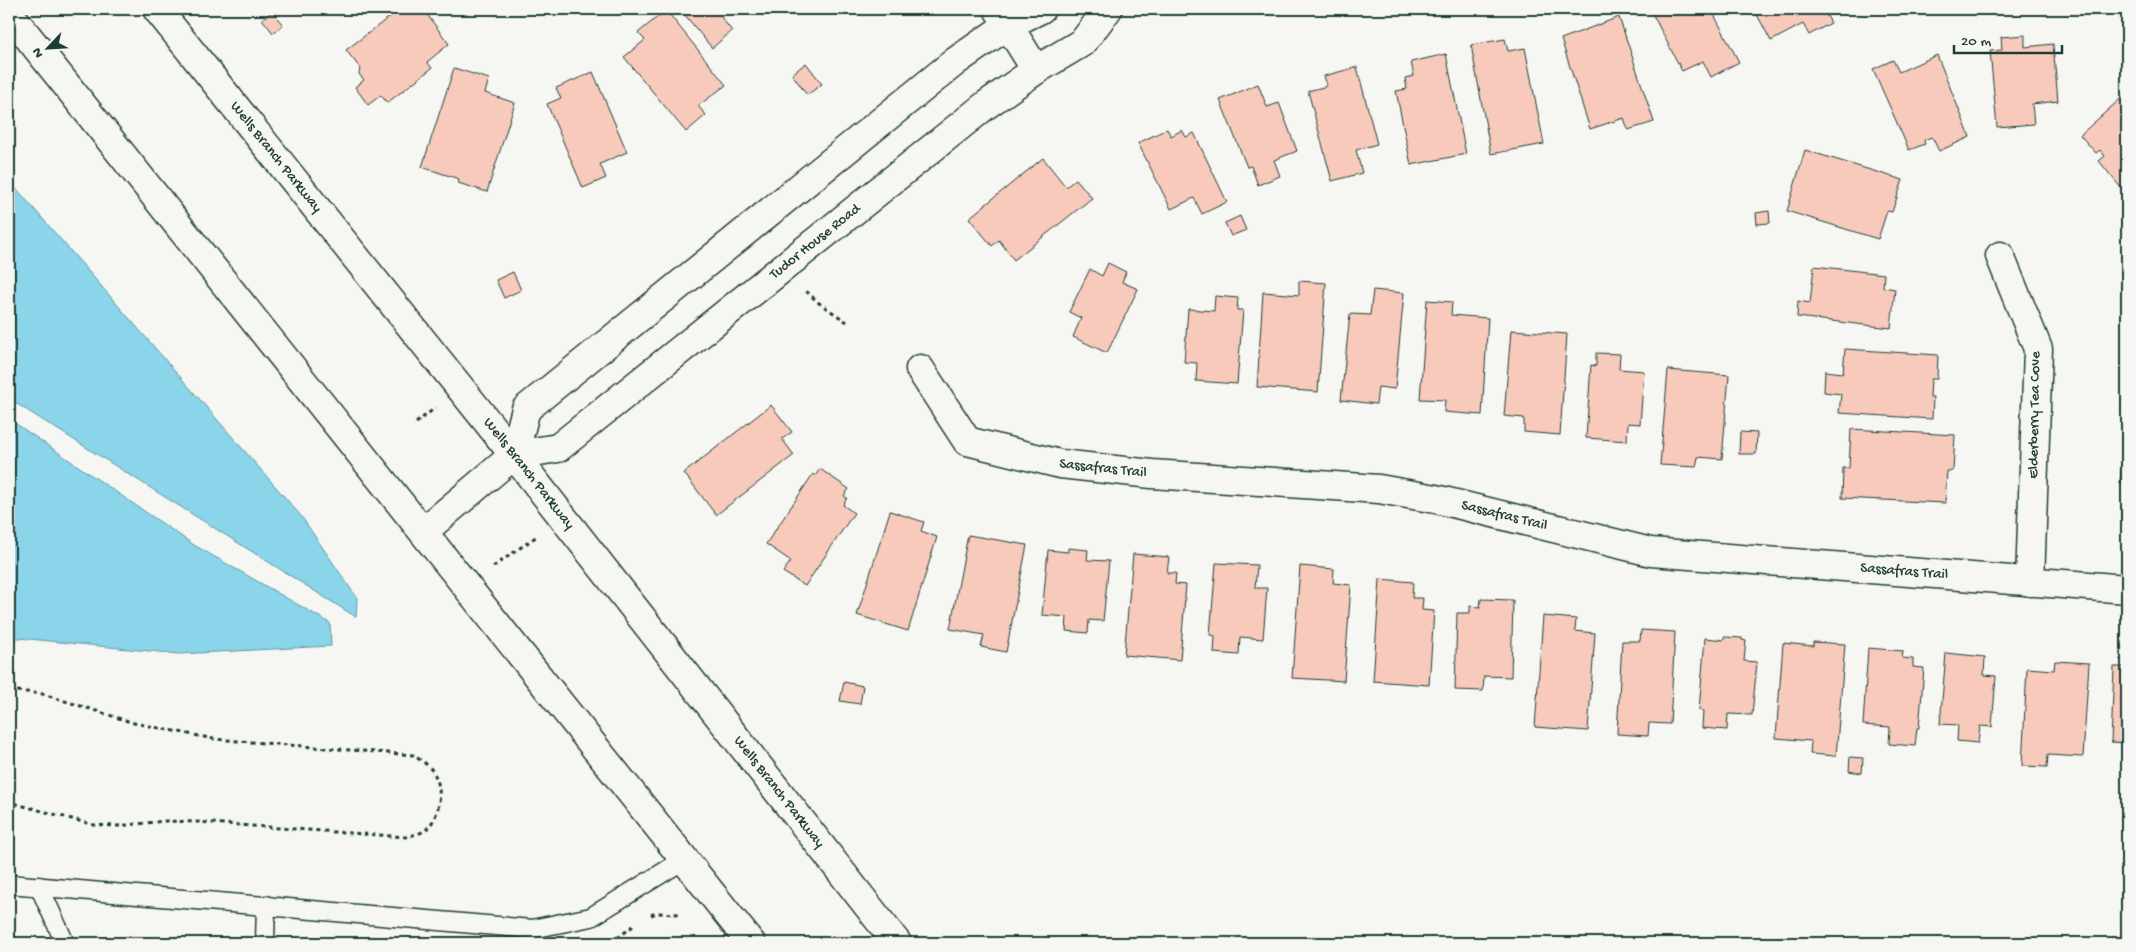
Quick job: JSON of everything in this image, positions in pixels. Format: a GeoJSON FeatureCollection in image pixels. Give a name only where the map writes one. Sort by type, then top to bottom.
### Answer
{"type":"FeatureCollection","features":[{"type":"Feature","properties":{"kind":"street","name":"Wells Branch Parkway"},"geometry":{"type":"LineString","coordinates":[[157,9],[514,455],[897,943]]}},
{"type":"Feature","properties":{"kind":"street"},"geometry":{"type":"LineString","coordinates":[[424,531],[514,455],[526,409],[948,68],[1003,17],[1041,9]]}},
{"type":"Feature","properties":{"kind":"street","name":"Tudor House Road"},"geometry":{"type":"LineString","coordinates":[[514,455],[558,448],[986,105],[1036,70],[1083,42],[1108,9]]}},
{"type":"Feature","properties":{"kind":"street"},"geometry":{"type":"LineString","coordinates":[[9,13],[752,943]]}},
{"type":"Feature","properties":{"kind":"street"},"geometry":{"type":"LineString","coordinates":[[1003,17],[1036,70]]}},
{"type":"Feature","properties":{"kind":"street","name":"Elderberry Tea Cove"},"geometry":{"type":"LineString","coordinates":[[2000,256],[2038,349],[2030,582]]}},
{"type":"Feature","properties":{"kind":"street","name":"Sassafras Trail"},"geometry":{"type":"LineString","coordinates":[[920,370],[967,441],[1060,464],[1152,474],[1379,489],[1436,499],[1651,552],[2127,589]]}},
{"type":"Feature","properties":{"kind":"lane"},"geometry":{"type":"LineString","coordinates":[[9,884],[532,929],[591,917],[685,859]]}},
{"type":"Feature","properties":{"kind":"lane"},"geometry":{"type":"LineString","coordinates":[[39,886],[65,943]]}},
{"type":"Feature","properties":{"kind":"lane"},"geometry":{"type":"LineString","coordinates":[[265,943],[266,905]]}},
{"type":"Feature","properties":{"kind":"path"},"geometry":{"type":"LineString","coordinates":[[801,286],[819,303],[847,322]]}},
{"type":"Feature","properties":{"kind":"path"},"geometry":{"type":"LineString","coordinates":[[416,423],[441,404]]}},
{"type":"Feature","properties":{"kind":"path"},"geometry":{"type":"LineString","coordinates":[[489,570],[542,533]]}},
{"type":"Feature","properties":{"kind":"path"},"geometry":{"type":"LineString","coordinates":[[9,690],[43,694],[134,723],[214,739],[413,756],[430,767],[438,783],[439,800],[436,816],[424,831],[406,837],[197,822],[165,822],[118,826],[94,825],[9,802]]}},
{"type":"Feature","properties":{"kind":"path"},"geometry":{"type":"LineString","coordinates":[[643,919],[656,913],[679,914]]}},
{"type":"Feature","properties":{"kind":"path"},"geometry":{"type":"LineString","coordinates":[[611,943],[636,924]]}},
{"type":"Feature","properties":{"kind":"water"},"geometry":{"type":"Polygon","coordinates":[[[9,180],[301,516],[357,598],[356,617],[9,399],[9,180]]]}},
{"type":"Feature","properties":{"kind":"water"},"geometry":{"type":"Polygon","coordinates":[[[9,419],[194,545],[330,623],[331,646],[179,654],[9,637],[9,419]]]}},
{"type":"Feature","properties":{"kind":"building"},"geometry":{"type":"Polygon","coordinates":[[[400,9],[423,9],[449,44],[427,62],[432,68],[387,103],[381,95],[368,105],[355,87],[364,80],[359,74],[360,68],[346,50],[400,9]]]}},
{"type":"Feature","properties":{"kind":"building"},"geometry":{"type":"Polygon","coordinates":[[[680,9],[731,9],[721,17],[732,31],[712,48],[680,9]]]}},
{"type":"Feature","properties":{"kind":"building"},"geometry":{"type":"Polygon","coordinates":[[[1650,9],[1711,9],[1739,62],[1711,77],[1703,61],[1682,71],[1650,9]]]}},
{"type":"Feature","properties":{"kind":"building"},"geometry":{"type":"Polygon","coordinates":[[[1754,9],[1823,9],[1831,23],[1809,35],[1803,24],[1771,41],[1754,9]]]}},
{"type":"Feature","properties":{"kind":"building"},"geometry":{"type":"Polygon","coordinates":[[[666,10],[726,85],[698,106],[706,115],[686,132],[624,57],[645,40],[638,33],[666,10]]]}},
{"type":"Feature","properties":{"kind":"building"},"geometry":{"type":"Polygon","coordinates":[[[272,12],[283,25],[273,33],[262,19],[272,12]]]}},
{"type":"Feature","properties":{"kind":"building"},"geometry":{"type":"Polygon","coordinates":[[[1619,17],[1654,122],[1628,130],[1624,118],[1590,129],[1561,39],[1619,17]]]}},
{"type":"Feature","properties":{"kind":"building"},"geometry":{"type":"Polygon","coordinates":[[[2025,35],[2025,47],[2053,44],[2058,101],[2032,104],[2034,124],[1997,127],[1990,51],[2002,50],[2001,37],[2025,35]]]}},
{"type":"Feature","properties":{"kind":"building"},"geometry":{"type":"Polygon","coordinates":[[[1505,39],[1508,51],[1525,48],[1544,144],[1491,154],[1471,45],[1505,39]]]}},
{"type":"Feature","properties":{"kind":"building"},"geometry":{"type":"Polygon","coordinates":[[[1446,54],[1466,154],[1411,165],[1396,91],[1407,89],[1405,78],[1414,76],[1411,62],[1446,54]]]}},
{"type":"Feature","properties":{"kind":"building"},"geometry":{"type":"Polygon","coordinates":[[[1937,55],[1970,137],[1939,151],[1932,137],[1924,140],[1925,144],[1909,150],[1873,69],[1893,60],[1899,72],[1937,55]]]}},
{"type":"Feature","properties":{"kind":"building"},"geometry":{"type":"Polygon","coordinates":[[[806,63],[822,84],[807,95],[792,74],[806,63]]]}},
{"type":"Feature","properties":{"kind":"building"},"geometry":{"type":"Polygon","coordinates":[[[1357,67],[1377,144],[1356,150],[1362,173],[1332,181],[1308,91],[1327,86],[1324,76],[1357,67]]]}},
{"type":"Feature","properties":{"kind":"building"},"geometry":{"type":"Polygon","coordinates":[[[454,68],[489,79],[485,93],[515,103],[487,192],[458,183],[459,179],[422,167],[454,68]]]}},
{"type":"Feature","properties":{"kind":"building"},"geometry":{"type":"Polygon","coordinates":[[[593,72],[627,152],[600,164],[606,178],[583,188],[547,104],[561,98],[556,88],[593,72]]]}},
{"type":"Feature","properties":{"kind":"building"},"geometry":{"type":"Polygon","coordinates":[[[1258,84],[1267,107],[1279,103],[1297,151],[1274,160],[1280,176],[1258,185],[1251,166],[1247,167],[1220,100],[1258,84]]]}},
{"type":"Feature","properties":{"kind":"building"},"geometry":{"type":"Polygon","coordinates":[[[2127,93],[2127,183],[2121,188],[2099,161],[2105,156],[2100,150],[2096,153],[2080,135],[2127,93]]]}},
{"type":"Feature","properties":{"kind":"building"},"geometry":{"type":"Polygon","coordinates":[[[1167,129],[1171,136],[1182,130],[1186,137],[1194,133],[1227,202],[1202,214],[1194,198],[1171,209],[1138,143],[1167,129]]]}},
{"type":"Feature","properties":{"kind":"building"},"geometry":{"type":"Polygon","coordinates":[[[1805,150],[1903,180],[1892,212],[1887,211],[1878,239],[1787,211],[1805,150]]]}},
{"type":"Feature","properties":{"kind":"building"},"geometry":{"type":"Polygon","coordinates":[[[1043,158],[1066,187],[1076,179],[1092,198],[1014,260],[999,240],[992,246],[969,218],[1043,158]]]}},
{"type":"Feature","properties":{"kind":"building"},"geometry":{"type":"Polygon","coordinates":[[[1769,211],[1770,223],[1757,224],[1756,213],[1769,211]]]}},
{"type":"Feature","properties":{"kind":"building"},"geometry":{"type":"Polygon","coordinates":[[[1240,216],[1246,230],[1231,236],[1225,223],[1240,216]]]}},
{"type":"Feature","properties":{"kind":"building"},"geometry":{"type":"Polygon","coordinates":[[[1108,263],[1126,272],[1122,282],[1138,289],[1107,353],[1073,337],[1081,318],[1069,312],[1090,269],[1102,276],[1108,263]]]}},
{"type":"Feature","properties":{"kind":"building"},"geometry":{"type":"Polygon","coordinates":[[[1814,266],[1884,274],[1883,287],[1895,289],[1891,328],[1797,317],[1798,301],[1810,303],[1814,266]]]}},
{"type":"Feature","properties":{"kind":"building"},"geometry":{"type":"Polygon","coordinates":[[[513,272],[521,290],[504,298],[496,280],[513,272]]]}},
{"type":"Feature","properties":{"kind":"building"},"geometry":{"type":"Polygon","coordinates":[[[1299,281],[1326,283],[1318,392],[1257,387],[1263,292],[1299,295],[1299,281]]]}},
{"type":"Feature","properties":{"kind":"building"},"geometry":{"type":"Polygon","coordinates":[[[1373,290],[1404,293],[1395,389],[1378,387],[1376,404],[1341,400],[1350,314],[1370,315],[1373,290]]]}},
{"type":"Feature","properties":{"kind":"building"},"geometry":{"type":"Polygon","coordinates":[[[1215,296],[1238,298],[1237,310],[1243,310],[1237,384],[1196,381],[1197,363],[1184,362],[1188,309],[1214,311],[1215,296]]]}},
{"type":"Feature","properties":{"kind":"building"},"geometry":{"type":"Polygon","coordinates":[[[1427,300],[1452,302],[1451,315],[1488,318],[1482,415],[1444,412],[1445,400],[1420,399],[1427,300]]]}},
{"type":"Feature","properties":{"kind":"building"},"geometry":{"type":"Polygon","coordinates":[[[1511,330],[1567,334],[1560,435],[1524,432],[1524,418],[1504,416],[1511,330]]]}},
{"type":"Feature","properties":{"kind":"building"},"geometry":{"type":"Polygon","coordinates":[[[1845,349],[1938,355],[1937,379],[1931,379],[1930,397],[1933,397],[1932,419],[1839,413],[1841,394],[1824,392],[1825,371],[1843,373],[1845,349]]]}},
{"type":"Feature","properties":{"kind":"building"},"geometry":{"type":"Polygon","coordinates":[[[1596,353],[1620,354],[1619,369],[1644,371],[1640,424],[1628,423],[1627,441],[1586,438],[1591,365],[1596,366],[1596,353]]]}},
{"type":"Feature","properties":{"kind":"building"},"geometry":{"type":"Polygon","coordinates":[[[1668,370],[1729,375],[1722,459],[1698,457],[1696,467],[1660,465],[1668,370]]]}},
{"type":"Feature","properties":{"kind":"building"},"geometry":{"type":"Polygon","coordinates":[[[771,405],[792,432],[782,439],[794,455],[716,515],[684,473],[771,405]]]}},
{"type":"Feature","properties":{"kind":"building"},"geometry":{"type":"Polygon","coordinates":[[[1851,429],[1955,435],[1953,471],[1947,471],[1945,503],[1842,498],[1843,468],[1849,468],[1851,429]]]}},
{"type":"Feature","properties":{"kind":"building"},"geometry":{"type":"Polygon","coordinates":[[[1740,432],[1757,433],[1756,454],[1739,454],[1740,432]]]}},
{"type":"Feature","properties":{"kind":"building"},"geometry":{"type":"Polygon","coordinates":[[[2123,447],[2127,448],[2127,484],[2120,483],[2123,447]]]}},
{"type":"Feature","properties":{"kind":"building"},"geometry":{"type":"Polygon","coordinates":[[[820,469],[849,489],[844,496],[847,498],[843,505],[854,513],[805,586],[783,572],[791,561],[766,544],[813,474],[815,476],[820,469]]]}},
{"type":"Feature","properties":{"kind":"building"},"geometry":{"type":"Polygon","coordinates":[[[2124,493],[2127,493],[2127,516],[2122,515],[2124,493]]]}},
{"type":"Feature","properties":{"kind":"building"},"geometry":{"type":"Polygon","coordinates":[[[890,511],[924,522],[921,531],[937,537],[908,631],[857,615],[890,511]]]}},
{"type":"Feature","properties":{"kind":"building"},"geometry":{"type":"Polygon","coordinates":[[[968,535],[1027,545],[1006,652],[981,647],[984,635],[950,629],[968,535]]]}},
{"type":"Feature","properties":{"kind":"building"},"geometry":{"type":"Polygon","coordinates":[[[1068,548],[1088,550],[1087,560],[1109,561],[1103,621],[1089,620],[1088,633],[1066,631],[1067,617],[1042,615],[1048,550],[1068,552],[1068,548]]]}},
{"type":"Feature","properties":{"kind":"building"},"geometry":{"type":"Polygon","coordinates":[[[1133,554],[1169,557],[1167,573],[1176,573],[1175,584],[1186,585],[1180,660],[1124,655],[1133,554]]]}},
{"type":"Feature","properties":{"kind":"building"},"geometry":{"type":"Polygon","coordinates":[[[1216,563],[1257,565],[1255,588],[1267,588],[1263,639],[1240,637],[1239,655],[1214,653],[1215,636],[1210,635],[1216,563]]]}},
{"type":"Feature","properties":{"kind":"building"},"geometry":{"type":"Polygon","coordinates":[[[1300,566],[1334,569],[1333,583],[1351,585],[1344,681],[1292,678],[1300,566]]]}},
{"type":"Feature","properties":{"kind":"building"},"geometry":{"type":"Polygon","coordinates":[[[1380,579],[1413,582],[1412,598],[1423,598],[1422,610],[1434,611],[1429,685],[1373,681],[1380,579]]]}},
{"type":"Feature","properties":{"kind":"building"},"geometry":{"type":"Polygon","coordinates":[[[1481,599],[1513,600],[1511,677],[1484,676],[1483,691],[1455,690],[1457,613],[1470,613],[1470,606],[1480,607],[1481,599]]]}},
{"type":"Feature","properties":{"kind":"building"},"geometry":{"type":"Polygon","coordinates":[[[1543,616],[1576,619],[1575,631],[1595,633],[1588,731],[1535,727],[1543,616]]]}},
{"type":"Feature","properties":{"kind":"building"},"geometry":{"type":"Polygon","coordinates":[[[1641,630],[1675,632],[1670,724],[1649,723],[1648,736],[1617,734],[1622,641],[1640,641],[1641,630]]]}},
{"type":"Feature","properties":{"kind":"building"},"geometry":{"type":"Polygon","coordinates":[[[1724,637],[1742,638],[1742,640],[1746,641],[1744,661],[1757,662],[1752,715],[1728,714],[1727,730],[1702,728],[1703,711],[1699,710],[1705,638],[1723,640],[1724,637]]]}},
{"type":"Feature","properties":{"kind":"building"},"geometry":{"type":"Polygon","coordinates":[[[1813,642],[1845,644],[1836,756],[1810,754],[1811,741],[1776,738],[1783,643],[1813,646],[1813,642]]]}},
{"type":"Feature","properties":{"kind":"building"},"geometry":{"type":"Polygon","coordinates":[[[1868,648],[1903,651],[1902,658],[1913,659],[1913,667],[1924,668],[1919,728],[1917,728],[1915,746],[1889,744],[1890,727],[1863,725],[1868,648]]]}},
{"type":"Feature","properties":{"kind":"building"},"geometry":{"type":"Polygon","coordinates":[[[1946,653],[1985,657],[1984,675],[1996,676],[1992,727],[1980,726],[1978,743],[1957,741],[1958,725],[1940,724],[1946,653]]]}},
{"type":"Feature","properties":{"kind":"building"},"geometry":{"type":"Polygon","coordinates":[[[2055,661],[2089,663],[2083,757],[2048,755],[2047,767],[2022,766],[2027,668],[2054,670],[2055,661]]]}},
{"type":"Feature","properties":{"kind":"building"},"geometry":{"type":"Polygon","coordinates":[[[2114,667],[2127,667],[2127,743],[2111,742],[2114,667]]]}},
{"type":"Feature","properties":{"kind":"building"},"geometry":{"type":"Polygon","coordinates":[[[844,682],[863,686],[860,704],[840,701],[844,682]]]}},
{"type":"Feature","properties":{"kind":"building"},"geometry":{"type":"Polygon","coordinates":[[[1850,757],[1863,758],[1862,773],[1849,771],[1850,757]]]}}]}
